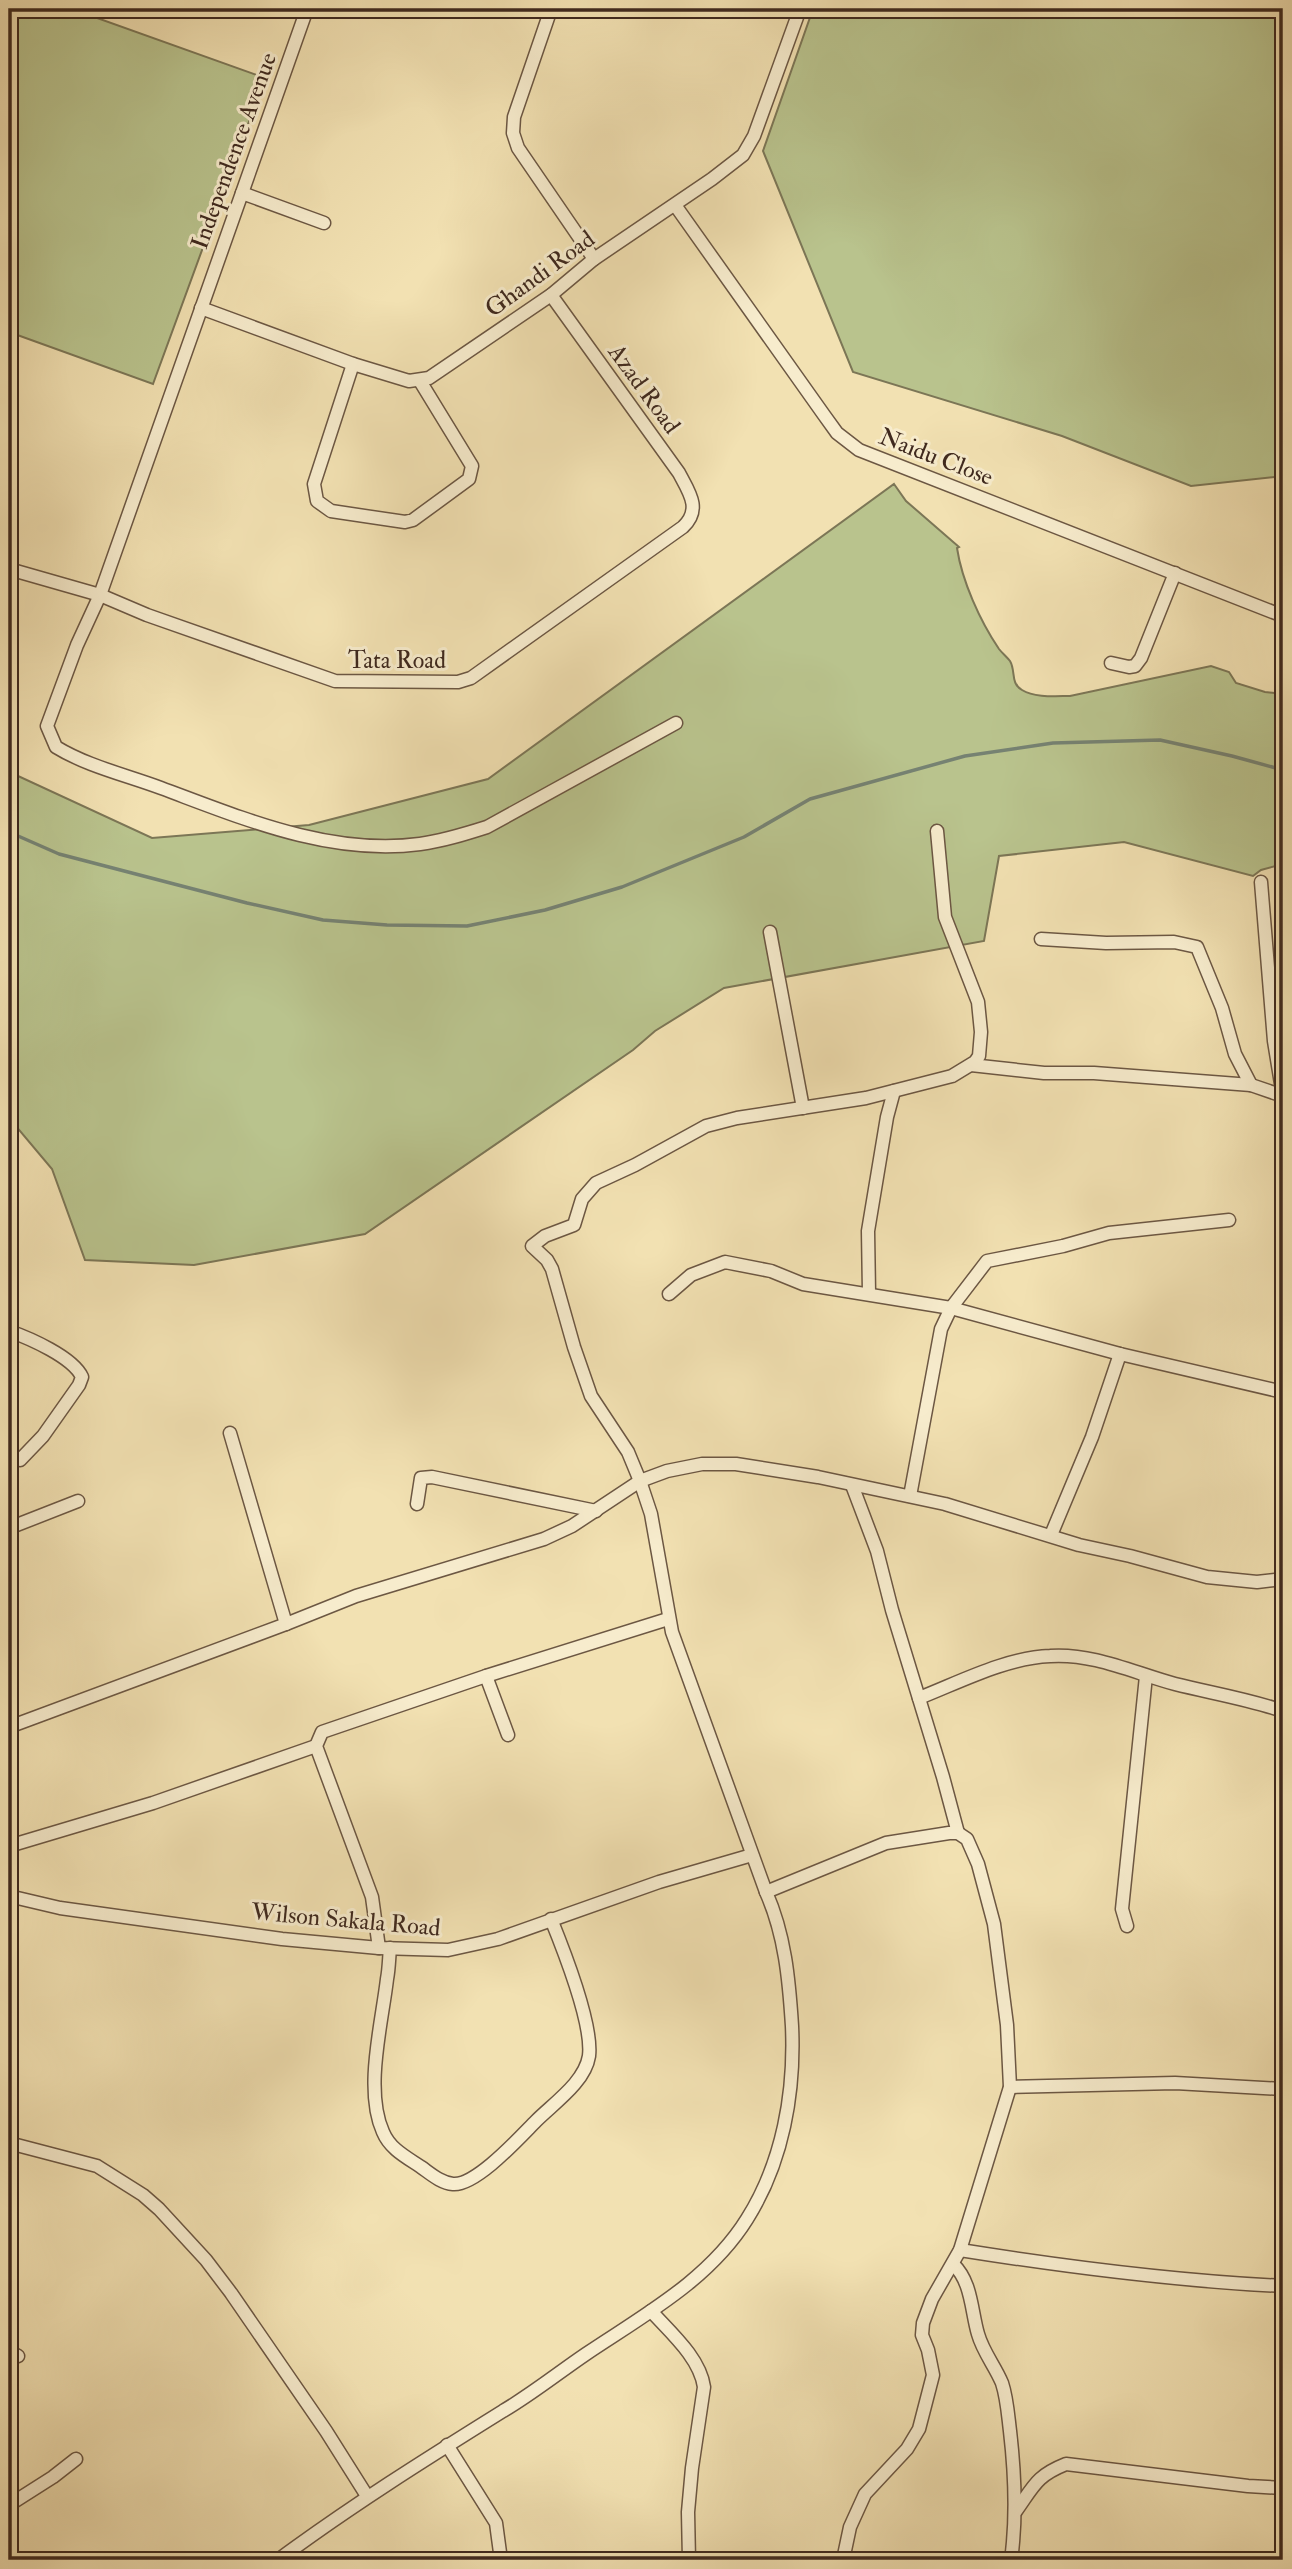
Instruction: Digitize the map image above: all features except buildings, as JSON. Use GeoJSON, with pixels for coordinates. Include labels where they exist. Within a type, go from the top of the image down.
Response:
{"type":"FeatureCollection","features":[{"type":"Feature","properties":{"kind":"street"},"geometry":{"type":"LineString","coordinates":[[551,9],[514,117],[513,134],[517,148],[594,259]]}},
{"type":"Feature","properties":{"kind":"street","name":"Ghandi Road"},"geometry":{"type":"LineString","coordinates":[[420,381],[429,378],[551,295],[594,259],[723,171],[749,148],[800,9]]}},
{"type":"Feature","properties":{"kind":"street","name":"Independence Avenue"},"geometry":{"type":"LineString","coordinates":[[304,10],[100,595],[77,645],[47,726],[56,747],[266,826],[324,841],[374,846],[418,845],[454,838],[487,827],[676,723]]}},
{"type":"Feature","properties":{"kind":"street"},"geometry":{"type":"LineString","coordinates":[[242,193],[324,223]]}},
{"type":"Feature","properties":{"kind":"street","name":"Naidu Close"},"geometry":{"type":"LineString","coordinates":[[675,205],[808,394],[848,444],[925,477],[1283,617]]}},
{"type":"Feature","properties":{"kind":"street","name":"Azad Road"},"geometry":{"type":"LineString","coordinates":[[551,295],[679,473],[694,503],[693,512]]}},
{"type":"Feature","properties":{"kind":"street"},"geometry":{"type":"LineString","coordinates":[[201,308],[353,364],[409,381],[420,381],[472,466],[469,479],[413,520],[396,522],[331,511],[317,501],[314,484],[353,364]]}},
{"type":"Feature","properties":{"kind":"street","name":"Tata Road"},"geometry":{"type":"LineString","coordinates":[[9,569],[100,595],[147,615],[335,681],[458,682],[471,678],[683,527],[693,512]]}},
{"type":"Feature","properties":{"kind":"street"},"geometry":{"type":"LineString","coordinates":[[1111,663],[1129,667],[1135,666],[1141,658],[1175,573]]}},
{"type":"Feature","properties":{"kind":"street"},"geometry":{"type":"LineString","coordinates":[[278,2560],[367,2496],[505,2410],[691,2282],[747,2219],[766,2180],[786,2124],[793,2080],[790,1992],[786,1956],[777,1916],[752,1855],[668,1619],[651,1514],[640,1481],[628,1452],[591,1396],[552,1269],[547,1260],[532,1246],[545,1236],[574,1225],[582,1199],[596,1183],[635,1166],[706,1126],[737,1118],[894,1091],[952,1076],[971,1065],[979,1056],[980,1049],[978,1002],[945,918],[937,831]]}},
{"type":"Feature","properties":{"kind":"street"},"geometry":{"type":"LineString","coordinates":[[971,1065],[1044,1073],[1094,1073],[1251,1085],[1283,1096],[1272,1028],[1261,882]]}},
{"type":"Feature","properties":{"kind":"street"},"geometry":{"type":"LineString","coordinates":[[770,932],[803,1108]]}},
{"type":"Feature","properties":{"kind":"street"},"geometry":{"type":"LineString","coordinates":[[1041,939],[1106,943],[1174,942],[1198,947],[1222,1008],[1236,1054],[1251,1085]]}},
{"type":"Feature","properties":{"kind":"street"},"geometry":{"type":"LineString","coordinates":[[869,1293],[868,1231],[887,1117],[894,1091]]}},
{"type":"Feature","properties":{"kind":"street"},"geometry":{"type":"LineString","coordinates":[[910,1496],[941,1329],[951,1308],[987,1261],[1063,1246],[1109,1233],[1229,1220]]}},
{"type":"Feature","properties":{"kind":"street"},"geometry":{"type":"LineString","coordinates":[[669,1294],[691,1275],[725,1262],[771,1271],[803,1284],[951,1308],[1120,1354],[1283,1392]]}},
{"type":"Feature","properties":{"kind":"street"},"geometry":{"type":"LineString","coordinates":[[9,1331],[43,1346],[77,1369],[82,1377],[43,1436],[20,1460]]}},
{"type":"Feature","properties":{"kind":"street"},"geometry":{"type":"LineString","coordinates":[[1051,1535],[1092,1437],[1120,1354]]}},
{"type":"Feature","properties":{"kind":"street"},"geometry":{"type":"LineString","coordinates":[[230,1433],[286,1624]]}},
{"type":"Feature","properties":{"kind":"street"},"geometry":{"type":"LineString","coordinates":[[9,1727],[356,1596],[544,1539],[572,1526],[640,1481],[678,1468],[712,1464],[736,1464],[910,1496],[1079,1545],[1207,1577],[1257,1582],[1283,1580]]}},
{"type":"Feature","properties":{"kind":"street"},"geometry":{"type":"LineString","coordinates":[[417,1504],[421,1478],[432,1477],[596,1511]]}},
{"type":"Feature","properties":{"kind":"street"},"geometry":{"type":"LineString","coordinates":[[843,2560],[850,2527],[865,2494],[908,2449],[919,2429],[933,2375],[922,2335],[923,2323],[932,2299],[960,2250],[1010,2087],[1007,2025],[994,1924],[978,1864],[967,1839],[958,1833],[877,1551],[852,1485]]}},
{"type":"Feature","properties":{"kind":"street"},"geometry":{"type":"LineString","coordinates":[[9,1528],[78,1501]]}},
{"type":"Feature","properties":{"kind":"street"},"geometry":{"type":"LineString","coordinates":[[551,1919],[569,1964],[590,2040],[589,2058],[584,2071],[572,2087],[476,2176],[463,2183],[443,2181],[395,2150],[379,2122],[375,2059],[385,1948],[372,1897],[316,1746],[322,1732],[486,1676],[668,1619]]}},
{"type":"Feature","properties":{"kind":"street"},"geometry":{"type":"LineString","coordinates":[[919,1698],[1011,1663],[1049,1656],[1088,1658],[1146,1676],[1283,1711]]}},
{"type":"Feature","properties":{"kind":"street"},"geometry":{"type":"LineString","coordinates":[[486,1676],[509,1735]]}},
{"type":"Feature","properties":{"kind":"street"},"geometry":{"type":"LineString","coordinates":[[1127,1926],[1122,1909],[1146,1676]]}},
{"type":"Feature","properties":{"kind":"street"},"geometry":{"type":"LineString","coordinates":[[9,1846],[153,1803],[316,1746]]}},
{"type":"Feature","properties":{"kind":"street"},"geometry":{"type":"LineString","coordinates":[[766,1892],[886,1843],[958,1833]]}},
{"type":"Feature","properties":{"kind":"street","name":"Wilson Sakala Road"},"geometry":{"type":"LineString","coordinates":[[9,1895],[60,1908],[282,1938],[385,1948],[448,1950],[498,1939],[659,1882],[752,1855]]}},
{"type":"Feature","properties":{"kind":"street"},"geometry":{"type":"LineString","coordinates":[[1010,2087],[1175,2083],[1283,2089]]}},
{"type":"Feature","properties":{"kind":"street"},"geometry":{"type":"LineString","coordinates":[[9,2143],[97,2166],[143,2195],[159,2209],[206,2260],[231,2293],[326,2431],[367,2496]]}},
{"type":"Feature","properties":{"kind":"street"},"geometry":{"type":"LineString","coordinates":[[960,2250],[1028,2261],[1221,2283],[1283,2286]]}},
{"type":"Feature","properties":{"kind":"street"},"geometry":{"type":"LineString","coordinates":[[953,2264],[962,2273],[980,2342],[1003,2385],[1013,2460],[1016,2511],[1011,2560]]}},
{"type":"Feature","properties":{"kind":"street"},"geometry":{"type":"LineString","coordinates":[[652,2311],[695,2363],[702,2375],[704,2387],[691,2479],[689,2560]]}},
{"type":"Feature","properties":{"kind":"street"},"geometry":{"type":"LineString","coordinates":[[447,2445],[496,2523],[501,2560]]}},
{"type":"Feature","properties":{"kind":"street"},"geometry":{"type":"LineString","coordinates":[[9,2505],[76,2459]]}},
{"type":"Feature","properties":{"kind":"street"},"geometry":{"type":"LineString","coordinates":[[1016,2511],[1036,2480],[1050,2470],[1066,2464],[1283,2488]]}},
{"type":"Feature","properties":{"kind":"green space"},"geometry":{"type":"Polygon","coordinates":[[[9,9],[72,9],[265,78],[153,384],[9,332],[9,9]]]}},
{"type":"Feature","properties":{"kind":"green space"},"geometry":{"type":"Polygon","coordinates":[[[813,9],[1283,9],[1283,476],[1191,486],[1062,436],[853,372],[763,151],[813,9]]]}},
{"type":"Feature","properties":{"kind":"green space"},"geometry":{"type":"Polygon","coordinates":[[[894,484],[906,501],[959,547],[959,561],[979,613],[999,649],[1010,661],[1016,684],[1027,693],[1070,696],[1211,666],[1229,672],[1236,683],[1265,692],[1283,694],[1283,864],[1261,870],[1253,876],[1124,842],[999,856],[984,941],[724,988],[655,1031],[633,1050],[365,1234],[194,1265],[85,1260],[52,1169],[9,1118],[9,749],[18,776],[152,838],[309,825],[488,779],[894,484]]]}},
{"type":"Feature","properties":{"kind":"waterway"},"geometry":{"type":"LineString","coordinates":[[9,832],[59,854],[323,920],[387,925],[467,926],[545,910],[622,887],[744,837],[810,799],[965,756],[1053,743],[1160,740],[1283,770]]}}]}
